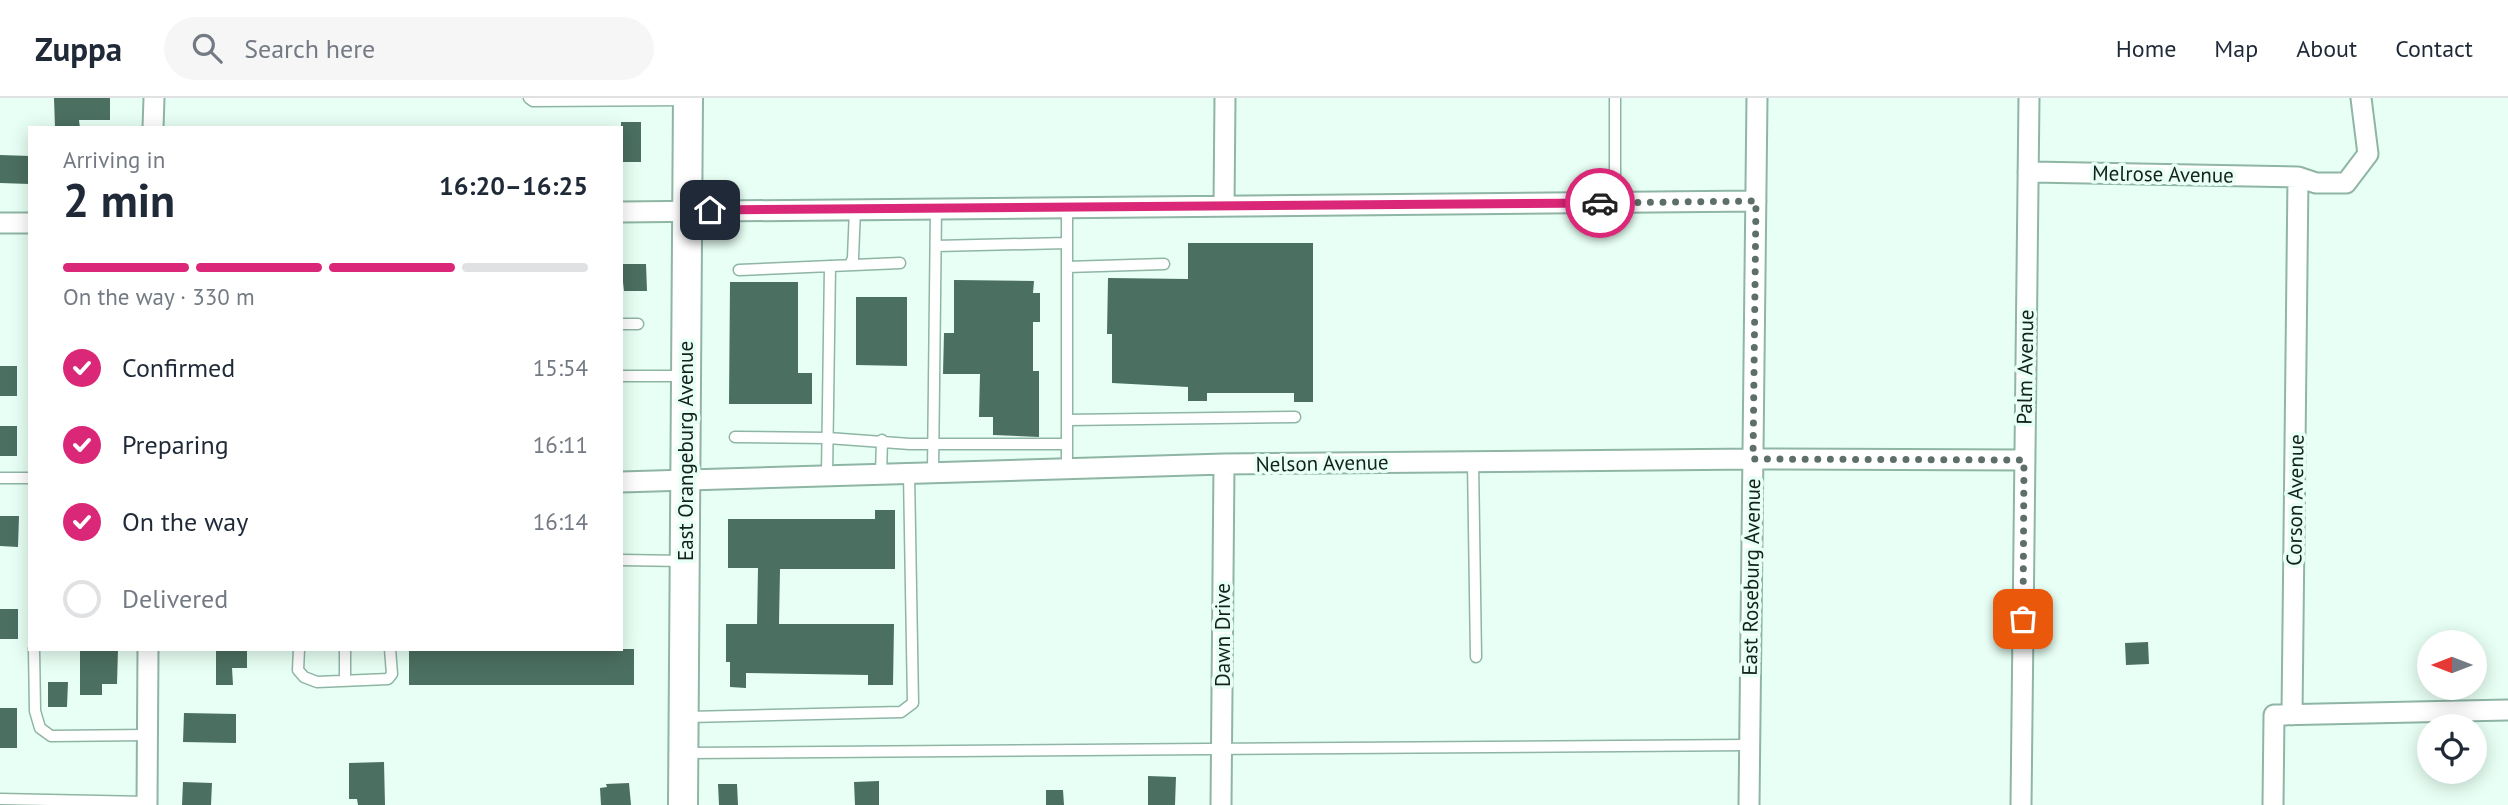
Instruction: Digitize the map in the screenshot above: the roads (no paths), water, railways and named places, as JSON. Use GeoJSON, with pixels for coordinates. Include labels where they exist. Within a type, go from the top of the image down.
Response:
{"type":"FeatureCollection","features":[{"type":"Feature","properties":{"kind":"street"},"geometry":{"type":"LineString","coordinates":[[153,98],[153,126]]}},
{"type":"Feature","properties":{"kind":"street"},"geometry":{"type":"LineString","coordinates":[[1224,206],[1225,98]]}},
{"type":"Feature","properties":{"kind":"street","name":"East Roseburg Avenue"},"geometry":{"type":"LineString","coordinates":[[1749,805],[1757,98]]}},
{"type":"Feature","properties":{"kind":"street","name":"Palm Avenue"},"geometry":{"type":"LineString","coordinates":[[2021,805],[2029,98]]}},
{"type":"Feature","properties":{"kind":"street","name":"Melrose Avenue"},"geometry":{"type":"LineString","coordinates":[[2028,172],[2298,177],[2316,183],[2346,183],[2368,154],[2361,98]]}},
{"type":"Feature","properties":{"kind":"street","name":"East Orangeburg Avenue"},"geometry":{"type":"LineString","coordinates":[[683,805],[688,99]]}},
{"type":"Feature","properties":{"kind":"street","name":"Corson Avenue"},"geometry":{"type":"LineString","coordinates":[[2292,715],[2298,177]]}},
{"type":"Feature","properties":{"kind":"street"},"geometry":{"type":"LineString","coordinates":[[623,212],[1756,201]]}},
{"type":"Feature","properties":{"kind":"street"},"geometry":{"type":"LineString","coordinates":[[0,223],[28,223]]}},
{"type":"Feature","properties":{"kind":"street","name":"Nelson Avenue"},"geometry":{"type":"LineString","coordinates":[[623,482],[1224,464],[1753,459],[2024,460]]}},
{"type":"Feature","properties":{"kind":"street","name":"Dawn Drive"},"geometry":{"type":"LineString","coordinates":[[1221,805],[1224,464]]}},
{"type":"Feature","properties":{"kind":"street"},"geometry":{"type":"LineString","coordinates":[[147,803],[148,651]]}},
{"type":"Feature","properties":{"kind":"street"},"geometry":{"type":"LineString","coordinates":[[2273,805],[2274,715],[2508,710]]}},
{"type":"Feature","properties":{"kind":"lane"},"geometry":{"type":"LineString","coordinates":[[528,98],[533,102],[688,99]]}},
{"type":"Feature","properties":{"kind":"lane"},"geometry":{"type":"LineString","coordinates":[[1615,98],[1615,203]]}},
{"type":"Feature","properties":{"kind":"lane"},"geometry":{"type":"LineString","coordinates":[[1067,468],[1068,207]]}},
{"type":"Feature","properties":{"kind":"lane"},"geometry":{"type":"LineString","coordinates":[[933,472],[936,208]]}},
{"type":"Feature","properties":{"kind":"lane"},"geometry":{"type":"LineString","coordinates":[[850,265],[853,258],[855,209]]}},
{"type":"Feature","properties":{"kind":"lane"},"geometry":{"type":"LineString","coordinates":[[936,246],[1067,243]]}},
{"type":"Feature","properties":{"kind":"lane"},"geometry":{"type":"LineString","coordinates":[[739,270],[900,263]]}},
{"type":"Feature","properties":{"kind":"lane"},"geometry":{"type":"LineString","coordinates":[[1067,267],[1164,264]]}},
{"type":"Feature","properties":{"kind":"lane"},"geometry":{"type":"LineString","coordinates":[[827,475],[830,266]]}},
{"type":"Feature","properties":{"kind":"lane"},"geometry":{"type":"LineString","coordinates":[[623,324],[638,324]]}},
{"type":"Feature","properties":{"kind":"lane"},"geometry":{"type":"LineString","coordinates":[[623,376],[686,376]]}},
{"type":"Feature","properties":{"kind":"lane"},"geometry":{"type":"LineString","coordinates":[[1067,420],[1295,418]]}},
{"type":"Feature","properties":{"kind":"lane"},"geometry":{"type":"LineString","coordinates":[[735,437],[1066,444]]}},
{"type":"Feature","properties":{"kind":"lane"},"geometry":{"type":"LineString","coordinates":[[881,474],[882,440]]}},
{"type":"Feature","properties":{"kind":"lane"},"geometry":{"type":"LineString","coordinates":[[1473,462],[1476,657]]}},
{"type":"Feature","properties":{"kind":"lane"},"geometry":{"type":"LineString","coordinates":[[684,717],[901,712],[913,703],[909,473]]}},
{"type":"Feature","properties":{"kind":"lane"},"geometry":{"type":"LineString","coordinates":[[0,478],[28,478]]}},
{"type":"Feature","properties":{"kind":"lane"},"geometry":{"type":"LineString","coordinates":[[623,559],[684,561]]}},
{"type":"Feature","properties":{"kind":"lane"},"geometry":{"type":"LineString","coordinates":[[34,651],[35,711],[40,728],[51,736],[148,735]]}},
{"type":"Feature","properties":{"kind":"lane"},"geometry":{"type":"LineString","coordinates":[[299,651],[298,670],[304,677],[317,682],[388,679],[392,674],[390,651]]}},
{"type":"Feature","properties":{"kind":"lane"},"geometry":{"type":"LineString","coordinates":[[345,651],[345,681]]}},
{"type":"Feature","properties":{"kind":"lane"},"geometry":{"type":"LineString","coordinates":[[683,753],[1749,746]]}},
{"type":"Feature","properties":{"kind":"lane"},"geometry":{"type":"LineString","coordinates":[[0,799],[147,803]]}}]}
